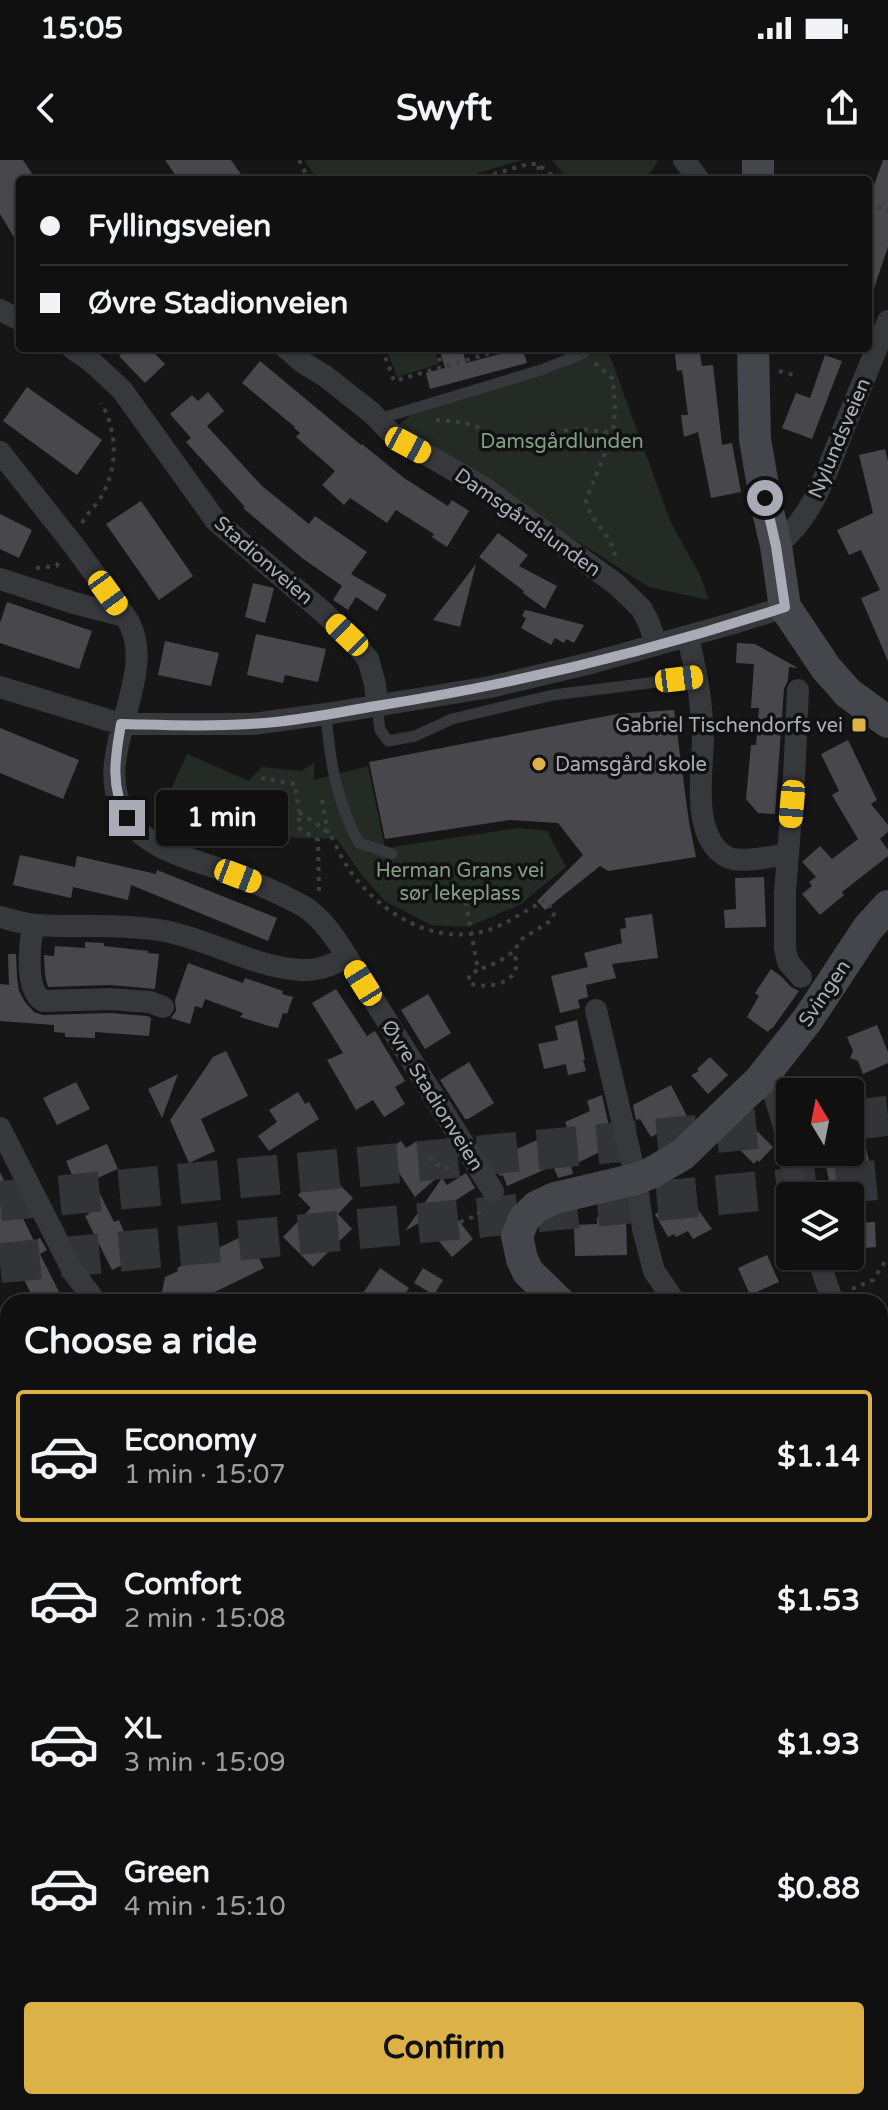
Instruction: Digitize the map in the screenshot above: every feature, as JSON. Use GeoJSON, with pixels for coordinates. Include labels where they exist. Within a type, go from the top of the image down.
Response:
{"type":"FeatureCollection","features":[{"type":"Feature","properties":{"kind":"main road"},"geometry":{"type":"LineString","coordinates":[[753,352],[755,439],[785,607],[826,668],[868,709],[888,722]]}},
{"type":"Feature","properties":{"kind":"main road","name":"Svingen"},"geometry":{"type":"LineString","coordinates":[[551,1294],[528,1272],[522,1259],[517,1236],[524,1219],[536,1207],[555,1198],[636,1179],[682,1155],[760,1080],[808,1019],[868,928],[888,906]]}},
{"type":"Feature","properties":{"kind":"street","name":"Nylundsveien"},"geometry":{"type":"LineString","coordinates":[[776,546],[792,533],[809,510],[888,321]]}},
{"type":"Feature","properties":{"kind":"street","name":"Stadionveien"},"geometry":{"type":"LineString","coordinates":[[78,352],[122,390],[216,521],[322,611],[368,659],[377,706]]}},
{"type":"Feature","properties":{"kind":"street","name":"Damsgårdslunden"},"geometry":{"type":"LineString","coordinates":[[291,352],[345,392],[394,436],[483,487],[607,577],[641,608],[656,645]]}},
{"type":"Feature","properties":{"kind":"street"},"geometry":{"type":"LineString","coordinates":[[0,452],[125,616]]}},
{"type":"Feature","properties":{"kind":"street"},"geometry":{"type":"LineString","coordinates":[[6,580],[125,616]]}},
{"type":"Feature","properties":{"kind":"street"},"geometry":{"type":"LineString","coordinates":[[0,687],[121,724],[253,724],[490,687],[591,663],[785,607]]}},
{"type":"Feature","properties":{"kind":"street","name":"Øvre Stadionveien"},"geometry":{"type":"LineString","coordinates":[[125,616],[136,640],[136,658],[115,766],[116,789],[127,818],[151,842],[254,883],[307,908],[321,920],[493,1191]]}},
{"type":"Feature","properties":{"kind":"street"},"geometry":{"type":"LineString","coordinates":[[688,636],[697,677],[703,738],[700,801],[708,837],[729,858],[788,854]]}},
{"type":"Feature","properties":{"kind":"street"},"geometry":{"type":"LineString","coordinates":[[798,690],[785,892],[785,949],[788,962],[801,977]]}},
{"type":"Feature","properties":{"kind":"street"},"geometry":{"type":"LineString","coordinates":[[0,917],[33,925],[129,926],[164,931],[260,962],[300,970],[324,968],[347,957]]}},
{"type":"Feature","properties":{"kind":"street"},"geometry":{"type":"LineString","coordinates":[[33,925],[30,981],[38,998],[43,1001],[110,999],[150,1002],[163,1007]]}},
{"type":"Feature","properties":{"kind":"street"},"geometry":{"type":"LineString","coordinates":[[596,1010],[636,1179],[643,1229],[654,1271],[670,1294]]}},
{"type":"Feature","properties":{"kind":"street"},"geometry":{"type":"LineString","coordinates":[[760,1080],[774,1094],[794,1182]]}},
{"type":"Feature","properties":{"kind":"street"},"geometry":{"type":"LineString","coordinates":[[0,1128],[74,1273],[90,1294]]}},
{"type":"Feature","properties":{"kind":"street"},"geometry":{"type":"LineString","coordinates":[[822,1270],[830,1294]]}},
{"type":"Feature","properties":{"kind":"lane"},"geometry":{"type":"LineString","coordinates":[[378,419],[541,370],[584,353]]}},
{"type":"Feature","properties":{"kind":"lane"},"geometry":{"type":"LineString","coordinates":[[377,706],[380,730],[388,741],[415,736],[452,719],[553,695],[697,677]]}},
{"type":"Feature","properties":{"kind":"lane"},"geometry":{"type":"LineString","coordinates":[[326,714],[332,774],[345,817],[359,843],[392,854]]}},
{"type":"Feature","properties":{"kind":"path"},"geometry":{"type":"LineString","coordinates":[[488,176],[538,162],[554,176]]}},
{"type":"Feature","properties":{"kind":"path"},"geometry":{"type":"LineString","coordinates":[[383,352],[394,381],[496,352]]}},
{"type":"Feature","properties":{"kind":"path"},"geometry":{"type":"LineString","coordinates":[[437,352],[442,367]]}},
{"type":"Feature","properties":{"kind":"path"},"geometry":{"type":"LineString","coordinates":[[482,352],[483,356]]}},
{"type":"Feature","properties":{"kind":"path"},"geometry":{"type":"LineString","coordinates":[[584,353],[613,379],[613,433],[586,500],[587,509],[614,549],[616,561],[607,577]]}},
{"type":"Feature","properties":{"kind":"path"},"geometry":{"type":"LineString","coordinates":[[6,580],[30,573],[38,567],[56,566],[75,547],[82,523],[107,485],[115,456],[114,443],[104,408],[86,378],[92,362]]}},
{"type":"Feature","properties":{"kind":"path"},"geometry":{"type":"LineString","coordinates":[[401,413],[404,419],[474,425],[510,450],[566,430],[613,433]]}},
{"type":"Feature","properties":{"kind":"path"},"geometry":{"type":"LineString","coordinates":[[261,778],[295,784],[299,828],[318,840],[319,885]]}},
{"type":"Feature","properties":{"kind":"path"},"geometry":{"type":"LineString","coordinates":[[299,812],[328,833],[344,863],[359,882],[403,921],[450,934],[471,933],[498,926],[546,900],[554,913],[552,920],[522,939],[513,952],[498,962],[471,973],[469,983],[488,987],[508,979],[517,967],[513,952]]}},
{"type":"Feature","properties":{"kind":"path"},"geometry":{"type":"LineString","coordinates":[[464,892],[478,970]]}},
{"type":"Feature","properties":{"kind":"path"},"geometry":{"type":"LineString","coordinates":[[429,1157],[437,1165],[458,1171]]}},
{"type":"Feature","properties":{"kind":"path"},"geometry":{"type":"LineString","coordinates":[[844,1294],[869,1283],[888,1257]]}},
{"type":"Feature","properties":{"kind":"green space"},"geometry":{"type":"Polygon","coordinates":[[[305,160],[522,160],[468,176],[315,176],[305,160]]]}},
{"type":"Feature","properties":{"kind":"green space"},"geometry":{"type":"Polygon","coordinates":[[[552,160],[658,160],[651,172],[644,176],[566,176],[552,160]]]}},
{"type":"Feature","properties":{"kind":"green space"},"geometry":{"type":"Polygon","coordinates":[[[388,352],[435,352],[439,364],[397,377],[388,352]]]}},
{"type":"Feature","properties":{"kind":"green space","name":"Damsgårdlunden"},"geometry":{"type":"Polygon","coordinates":[[[590,352],[608,352],[671,523],[700,575],[709,600],[649,587],[397,426],[411,415],[590,352]]]}},
{"type":"Feature","properties":{"kind":"green space","name":"Herman Grans vei sør lekeplass"},"geometry":{"type":"Polygon","coordinates":[[[187,754],[249,781],[262,767],[301,771],[314,763],[314,780],[368,766],[385,848],[518,828],[547,831],[566,867],[521,904],[468,927],[431,925],[385,901],[361,874],[337,839],[276,837],[250,831],[168,796],[187,754]]]}},
{"type":"Feature","properties":{"kind":"building"},"geometry":{"type":"Polygon","coordinates":[[[0,160],[23,160],[33,176],[16,176],[16,240],[0,214],[0,160]]]}},
{"type":"Feature","properties":{"kind":"building"},"geometry":{"type":"Polygon","coordinates":[[[165,160],[231,160],[242,176],[176,176],[165,160]]]}},
{"type":"Feature","properties":{"kind":"building"},"geometry":{"type":"Polygon","coordinates":[[[883,160],[888,160],[888,247],[872,294],[872,191],[883,160]]]}},
{"type":"Feature","properties":{"kind":"building"},"geometry":{"type":"Polygon","coordinates":[[[124,352],[153,352],[165,364],[145,383],[119,356],[124,352]]]}},
{"type":"Feature","properties":{"kind":"building"},"geometry":{"type":"Polygon","coordinates":[[[440,352],[463,352],[466,363],[507,352],[523,352],[527,363],[430,389],[426,373],[445,368],[440,352]]]}},
{"type":"Feature","properties":{"kind":"building"},"geometry":{"type":"Polygon","coordinates":[[[675,352],[700,352],[702,366],[713,365],[722,445],[732,443],[741,492],[711,498],[698,432],[684,437],[681,415],[688,415],[682,370],[677,371],[675,352]]]}},
{"type":"Feature","properties":{"kind":"building"},"geometry":{"type":"Polygon","coordinates":[[[825,355],[842,361],[812,439],[782,428],[796,393],[810,398],[825,355]]]}},
{"type":"Feature","properties":{"kind":"building"},"geometry":{"type":"Polygon","coordinates":[[[260,361],[404,478],[448,506],[452,500],[469,511],[447,547],[432,537],[434,534],[396,510],[387,523],[350,498],[344,505],[322,485],[335,471],[296,437],[300,433],[295,427],[242,383],[260,361]]]}},
{"type":"Feature","properties":{"kind":"building"},"geometry":{"type":"Polygon","coordinates":[[[27,387],[102,440],[77,475],[3,421],[27,387]]]}},
{"type":"Feature","properties":{"kind":"building"},"geometry":{"type":"Polygon","coordinates":[[[208,392],[224,411],[207,426],[262,486],[309,524],[315,516],[367,552],[351,574],[387,595],[377,611],[356,597],[348,610],[333,600],[342,586],[302,558],[243,508],[186,442],[191,438],[170,414],[192,395],[198,401],[208,392]]]}},
{"type":"Feature","properties":{"kind":"building"},"geometry":{"type":"Polygon","coordinates":[[[885,449],[888,461],[888,661],[861,598],[880,590],[861,550],[849,555],[837,530],[873,513],[859,455],[885,449]]]}},
{"type":"Feature","properties":{"kind":"building"},"geometry":{"type":"Polygon","coordinates":[[[141,501],[193,576],[159,600],[106,524],[141,501]]]}},
{"type":"Feature","properties":{"kind":"building"},"geometry":{"type":"Polygon","coordinates":[[[0,514],[32,530],[19,558],[0,549],[0,514]]]}},
{"type":"Feature","properties":{"kind":"building"},"geometry":{"type":"Polygon","coordinates":[[[498,533],[528,555],[519,566],[557,586],[545,609],[479,557],[498,533]]]}},
{"type":"Feature","properties":{"kind":"building"},"geometry":{"type":"Polygon","coordinates":[[[476,564],[460,627],[433,620],[476,564]]]}},
{"type":"Feature","properties":{"kind":"building"},"geometry":{"type":"Polygon","coordinates":[[[253,583],[274,588],[265,623],[245,617],[253,583]]]}},
{"type":"Feature","properties":{"kind":"building"},"geometry":{"type":"Polygon","coordinates":[[[7,602],[92,631],[79,669],[0,643],[0,623],[7,602]]]}},
{"type":"Feature","properties":{"kind":"building"},"geometry":{"type":"Polygon","coordinates":[[[525,610],[584,625],[574,643],[566,639],[564,643],[555,638],[551,645],[521,628],[526,618],[522,616],[525,610]]]}},
{"type":"Feature","properties":{"kind":"building"},"geometry":{"type":"Polygon","coordinates":[[[256,634],[326,649],[318,682],[285,675],[283,683],[247,675],[256,634]]]}},
{"type":"Feature","properties":{"kind":"building"},"geometry":{"type":"Polygon","coordinates":[[[165,641],[219,653],[211,686],[158,675],[165,641]]]}},
{"type":"Feature","properties":{"kind":"building"},"geometry":{"type":"Polygon","coordinates":[[[737,643],[755,644],[798,668],[789,667],[784,689],[775,814],[758,813],[746,799],[751,745],[756,745],[759,708],[751,708],[754,664],[736,663],[737,643]]]}},
{"type":"Feature","properties":{"kind":"building"},"geometry":{"type":"Polygon","coordinates":[[[674,710],[696,857],[608,871],[600,866],[545,910],[537,901],[583,855],[558,823],[510,820],[385,839],[369,762],[617,714],[674,710]]]}},
{"type":"Feature","properties":{"kind":"building"},"geometry":{"type":"Polygon","coordinates":[[[0,728],[79,760],[63,799],[0,773],[0,728]]]}},
{"type":"Feature","properties":{"kind":"building"},"geometry":{"type":"Polygon","coordinates":[[[848,740],[877,800],[871,804],[888,825],[888,832],[880,839],[888,850],[888,856],[842,892],[844,895],[820,915],[802,894],[812,886],[809,882],[816,877],[802,862],[820,846],[832,859],[858,839],[832,795],[839,791],[821,754],[848,740]]]}},
{"type":"Feature","properties":{"kind":"building"},"geometry":{"type":"Polygon","coordinates":[[[20,855],[75,867],[77,856],[156,874],[157,870],[277,918],[268,941],[131,885],[128,900],[73,887],[71,898],[13,885],[20,855]]]}},
{"type":"Feature","properties":{"kind":"building"},"geometry":{"type":"Polygon","coordinates":[[[764,877],[766,927],[725,928],[724,910],[736,909],[735,878],[764,877]]]}},
{"type":"Feature","properties":{"kind":"building"},"geometry":{"type":"Polygon","coordinates":[[[652,914],[658,958],[612,964],[616,978],[586,985],[588,997],[578,1000],[580,1008],[560,1013],[551,976],[588,967],[584,953],[622,943],[620,929],[626,928],[625,918],[652,914]]]}},
{"type":"Feature","properties":{"kind":"building"},"geometry":{"type":"Polygon","coordinates":[[[85,942],[159,954],[155,989],[110,985],[48,987],[44,955],[54,956],[55,946],[85,948],[85,942]]]}},
{"type":"Feature","properties":{"kind":"building"},"geometry":{"type":"Polygon","coordinates":[[[8,954],[16,954],[19,991],[34,1012],[43,1015],[110,1013],[147,1016],[151,1018],[149,1036],[95,1032],[95,1038],[65,1037],[65,1033],[54,1032],[54,1025],[0,1021],[0,984],[9,985],[8,954]]]}},
{"type":"Feature","properties":{"kind":"building"},"geometry":{"type":"Polygon","coordinates":[[[188,963],[243,983],[245,978],[283,991],[282,994],[293,997],[287,1014],[283,1013],[278,1028],[240,1017],[243,1013],[205,999],[202,1008],[195,1006],[190,1024],[171,1018],[176,1011],[175,1000],[188,963]]]}},
{"type":"Feature","properties":{"kind":"building"},"geometry":{"type":"Polygon","coordinates":[[[771,969],[799,991],[768,1032],[747,1017],[759,996],[755,993],[771,969]]]}},
{"type":"Feature","properties":{"kind":"building"},"geometry":{"type":"Polygon","coordinates":[[[336,989],[367,1036],[375,1031],[405,1081],[395,1087],[405,1104],[384,1117],[373,1100],[356,1110],[327,1060],[343,1053],[312,1003],[336,989]]]}},
{"type":"Feature","properties":{"kind":"building"},"geometry":{"type":"Polygon","coordinates":[[[428,994],[451,1033],[425,1049],[401,1010],[428,994]]]}},
{"type":"Feature","properties":{"kind":"building"},"geometry":{"type":"Polygon","coordinates":[[[577,1020],[586,1071],[568,1075],[566,1064],[544,1069],[538,1044],[558,1040],[555,1026],[577,1020]]]}},
{"type":"Feature","properties":{"kind":"building"},"geometry":{"type":"Polygon","coordinates":[[[877,1025],[888,1052],[888,1063],[863,1074],[858,1061],[850,1058],[853,1051],[847,1037],[877,1025]]]}},
{"type":"Feature","properties":{"kind":"building"},"geometry":{"type":"Polygon","coordinates":[[[226,1051],[248,1096],[201,1119],[215,1151],[189,1163],[170,1120],[213,1057],[226,1051]]]}},
{"type":"Feature","properties":{"kind":"building"},"geometry":{"type":"Polygon","coordinates":[[[710,1057],[728,1075],[708,1094],[691,1075],[699,1071],[697,1069],[710,1057]]]}},
{"type":"Feature","properties":{"kind":"building"},"geometry":{"type":"Polygon","coordinates":[[[469,1062],[494,1103],[465,1119],[440,1080],[469,1062]]]}},
{"type":"Feature","properties":{"kind":"building"},"geometry":{"type":"Polygon","coordinates":[[[178,1074],[162,1118],[148,1089],[178,1074]]]}},
{"type":"Feature","properties":{"kind":"building"},"geometry":{"type":"Polygon","coordinates":[[[76,1082],[90,1109],[57,1125],[43,1098],[76,1082]]]}},
{"type":"Feature","properties":{"kind":"building"},"geometry":{"type":"Polygon","coordinates":[[[671,1085],[688,1118],[651,1137],[640,1119],[636,1120],[633,1105],[671,1085]]]}},
{"type":"Feature","properties":{"kind":"building"},"geometry":{"type":"Polygon","coordinates":[[[298,1092],[305,1104],[309,1102],[319,1119],[269,1151],[258,1136],[277,1122],[269,1110],[298,1092]]]}},
{"type":"Feature","properties":{"kind":"building"},"geometry":{"type":"Polygon","coordinates":[[[602,1095],[609,1126],[597,1129],[606,1149],[571,1166],[573,1174],[558,1178],[553,1166],[507,1186],[503,1175],[500,1176],[489,1159],[567,1127],[565,1122],[590,1111],[587,1101],[602,1095]]]}},
{"type":"Feature","properties":{"kind":"building"},"geometry":{"type":"Polygon","coordinates":[[[750,1124],[773,1147],[754,1164],[732,1142],[750,1124]]]}},
{"type":"Feature","properties":{"kind":"building"},"geometry":{"type":"Polygon","coordinates":[[[401,1141],[406,1148],[417,1141],[440,1175],[415,1197],[385,1152],[401,1141]]]}},
{"type":"Feature","properties":{"kind":"building"},"geometry":{"type":"Polygon","coordinates":[[[107,1144],[118,1169],[93,1180],[114,1222],[119,1220],[135,1259],[112,1270],[85,1216],[89,1214],[66,1161],[107,1144]]]}},
{"type":"Feature","properties":{"kind":"building"},"geometry":{"type":"Polygon","coordinates":[[[864,1148],[872,1174],[829,1182],[826,1166],[864,1166],[864,1148]]]}},
{"type":"Feature","properties":{"kind":"building"},"geometry":{"type":"Polygon","coordinates":[[[324,1169],[353,1198],[338,1214],[352,1229],[313,1267],[283,1237],[311,1208],[298,1195],[324,1169]]]}},
{"type":"Feature","properties":{"kind":"building"},"geometry":{"type":"Polygon","coordinates":[[[0,1172],[6,1184],[12,1182],[23,1204],[17,1206],[34,1241],[40,1238],[47,1250],[40,1254],[60,1294],[31,1294],[13,1257],[11,1259],[7,1251],[0,1254],[0,1172]]]}},
{"type":"Feature","properties":{"kind":"building"},"geometry":{"type":"Polygon","coordinates":[[[466,1173],[475,1188],[447,1206],[473,1239],[452,1257],[422,1221],[405,1231],[442,1178],[447,1185],[466,1173]]]}},
{"type":"Feature","properties":{"kind":"building"},"geometry":{"type":"Polygon","coordinates":[[[688,1196],[712,1229],[693,1239],[688,1231],[668,1237],[655,1214],[688,1196]]]}},
{"type":"Feature","properties":{"kind":"building"},"geometry":{"type":"Polygon","coordinates":[[[626,1216],[627,1255],[575,1256],[574,1225],[597,1224],[597,1217],[626,1216]]]}},
{"type":"Feature","properties":{"kind":"building"},"geometry":{"type":"Polygon","coordinates":[[[864,1222],[875,1222],[876,1247],[864,1248],[864,1222]]]}},
{"type":"Feature","properties":{"kind":"building"},"geometry":{"type":"Polygon","coordinates":[[[247,1234],[264,1268],[210,1294],[162,1294],[165,1277],[178,1271],[177,1268],[247,1234]]]}},
{"type":"Feature","properties":{"kind":"building"},"geometry":{"type":"Polygon","coordinates":[[[767,1255],[779,1282],[750,1294],[738,1268],[767,1255]]]}},
{"type":"Feature","properties":{"kind":"building"},"geometry":{"type":"Polygon","coordinates":[[[380,1268],[409,1288],[405,1294],[362,1294],[380,1268]]]}},
{"type":"Feature","properties":{"kind":"building"},"geometry":{"type":"Polygon","coordinates":[[[423,1268],[443,1280],[435,1294],[414,1283],[423,1268]]]}},
{"type":"Feature","properties":{"kind":"tunnel"},"geometry":{"type":"LineString","coordinates":[[864,1119],[888,1116]]}},
{"type":"Feature","properties":{"kind":"tunnel"},"geometry":{"type":"LineString","coordinates":[[0,1201],[776,1127]]}},
{"type":"Feature","properties":{"kind":"tunnel"},"geometry":{"type":"LineString","coordinates":[[0,1263],[888,1179]]}},
{"type":"Feature","properties":{"kind":"place","name":"Gabriel Tischendorfs vei"},"geometry":{"type":"Point","coordinates":[859,725]}},
{"type":"Feature","properties":{"kind":"place","name":"Damsgård skole"},"geometry":{"type":"Point","coordinates":[539,764]}},
{"type":"Feature","properties":{"kind":"route"},"geometry":{"type":"LineString","coordinates":[[127,818],[116,789],[115,766],[121,724],[253,724],[490,687],[591,663],[785,607],[765,498]]}}]}
